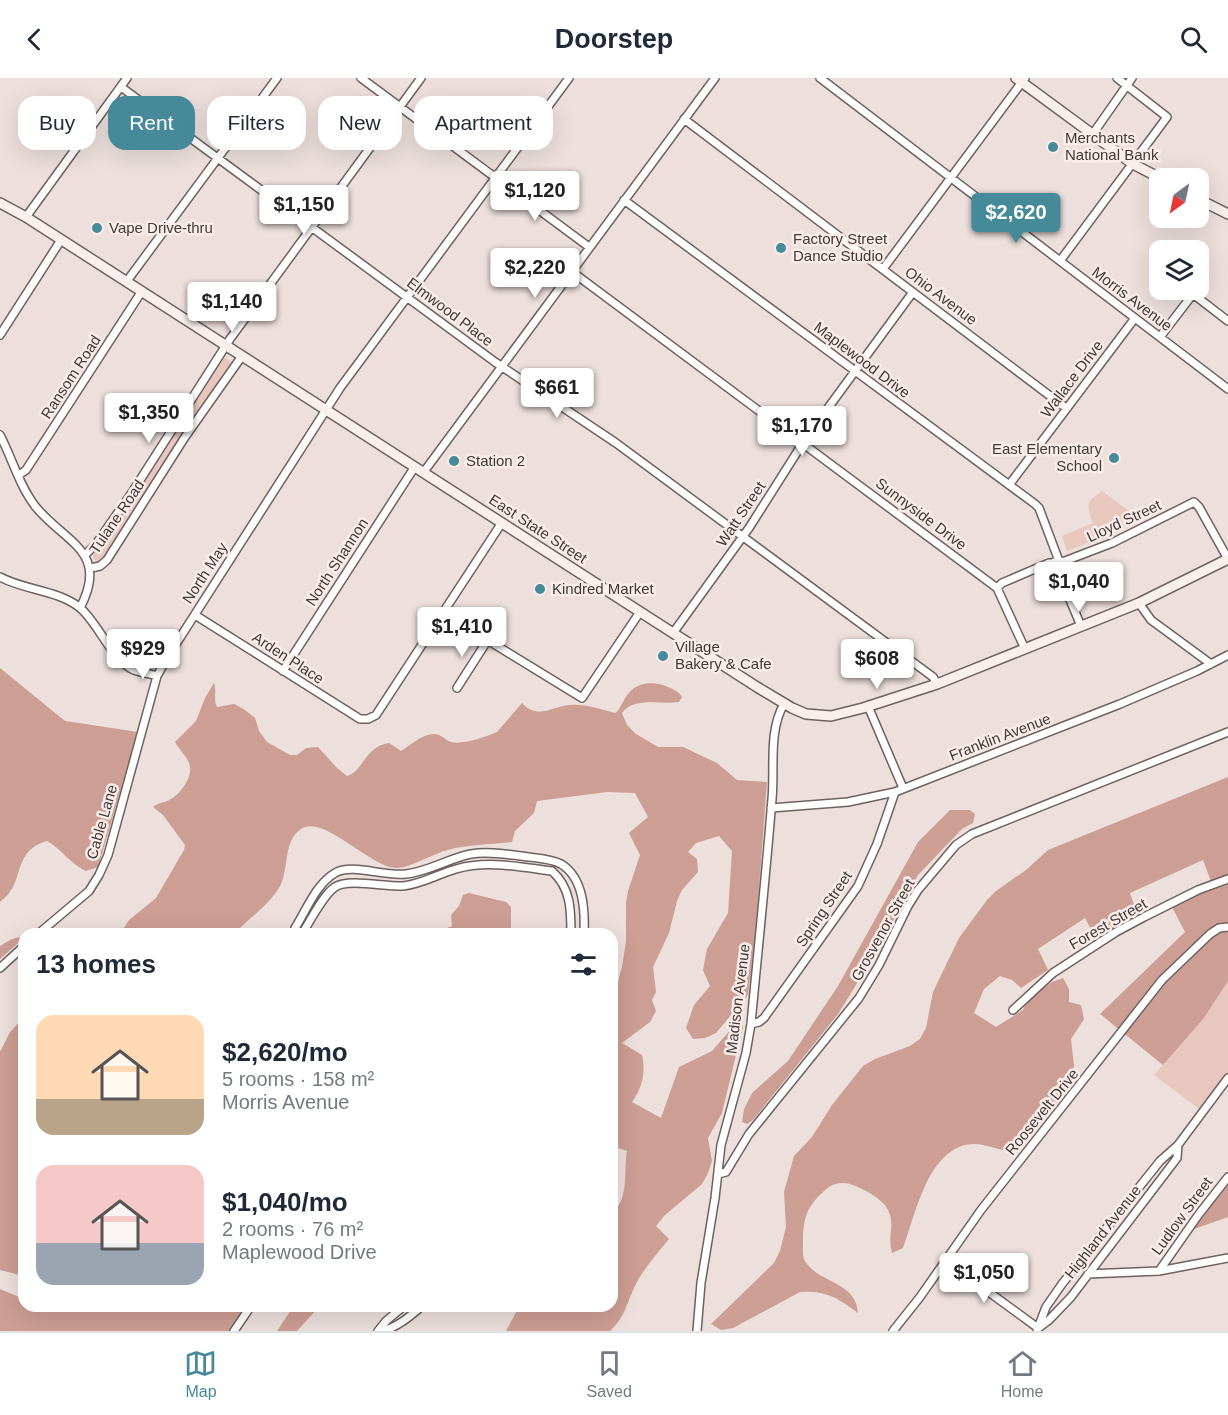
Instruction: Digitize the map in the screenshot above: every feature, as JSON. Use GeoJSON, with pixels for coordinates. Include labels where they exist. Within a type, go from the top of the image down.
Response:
{"type":"FeatureCollection","features":[{"type":"Feature","properties":{"kind":"main road"},"geometry":{"type":"LineString","coordinates":[[1021,79],[1092,135],[1133,164],[1149,172]]}},
{"type":"Feature","properties":{"kind":"main road","name":"East State Street"},"geometry":{"type":"LineString","coordinates":[[0,196],[26,217]]}},
{"type":"Feature","properties":{"kind":"main road","name":"East State Street"},"geometry":{"type":"LineString","coordinates":[[0,203],[127,281],[501,524],[784,704],[806,714],[835,715],[937,684],[1139,603],[1228,559]]}},
{"type":"Feature","properties":{"kind":"main road"},"geometry":{"type":"LineString","coordinates":[[1209,204],[1228,214]]}},
{"type":"Feature","properties":{"kind":"street"},"geometry":{"type":"LineString","coordinates":[[26,217],[127,78]]}},
{"type":"Feature","properties":{"kind":"street"},"geometry":{"type":"LineString","coordinates":[[127,281],[277,78]]}},
{"type":"Feature","properties":{"kind":"street"},"geometry":{"type":"LineString","coordinates":[[361,78],[385,96]]}},
{"type":"Feature","properties":{"kind":"street","name":"Tulane Road"},"geometry":{"type":"LineString","coordinates":[[402,104],[421,78]]}},
{"type":"Feature","properties":{"kind":"street","name":"North May"},"geometry":{"type":"LineString","coordinates":[[134,763],[157,676],[167,658],[326,410],[569,78]]}},
{"type":"Feature","properties":{"kind":"street","name":"North Shannon"},"geometry":{"type":"LineString","coordinates":[[283,671],[418,470],[501,367],[715,78]]}},
{"type":"Feature","properties":{"kind":"street","name":"Morris Avenue"},"geometry":{"type":"LineString","coordinates":[[819,78],[1228,389]]}},
{"type":"Feature","properties":{"kind":"street"},"geometry":{"type":"LineString","coordinates":[[1060,261],[1167,117],[1117,78]]}},
{"type":"Feature","properties":{"kind":"street"},"geometry":{"type":"LineString","coordinates":[[1092,135],[1132,78]]}},
{"type":"Feature","properties":{"kind":"street"},"geometry":{"type":"LineString","coordinates":[[883,269],[1021,79]]}},
{"type":"Feature","properties":{"kind":"street","name":"Elmwood Place"},"geometry":{"type":"LineString","coordinates":[[121,87],[501,367],[616,443],[744,536],[933,677],[937,684]]}},
{"type":"Feature","properties":{"kind":"street"},"geometry":{"type":"LineString","coordinates":[[402,108],[589,247]]}},
{"type":"Feature","properties":{"kind":"street","name":"Ohio Avenue"},"geometry":{"type":"LineString","coordinates":[[684,119],[1066,408]]}},
{"type":"Feature","properties":{"kind":"street","name":"Tulane Road"},"geometry":{"type":"LineString","coordinates":[[84,555],[96,544],[133,491],[226,345],[368,150]]}},
{"type":"Feature","properties":{"kind":"street","name":"Maplewood Drive"},"geometry":{"type":"LineString","coordinates":[[624,200],[1039,508],[1081,626]]}},
{"type":"Feature","properties":{"kind":"street"},"geometry":{"type":"LineString","coordinates":[[0,335],[61,240]]}},
{"type":"Feature","properties":{"kind":"street","name":"Sunnyside Drive"},"geometry":{"type":"LineString","coordinates":[[571,271],[997,588],[1025,649]]}},
{"type":"Feature","properties":{"kind":"street","name":"Ransom Road"},"geometry":{"type":"LineString","coordinates":[[19,475],[26,470],[142,291]]}},
{"type":"Feature","properties":{"kind":"street","name":"Watt Street"},"geometry":{"type":"LineString","coordinates":[[674,633],[744,536],[803,443],[913,292]]}},
{"type":"Feature","properties":{"kind":"street"},"geometry":{"type":"LineString","coordinates":[[1160,338],[1193,294],[1228,321]]}},
{"type":"Feature","properties":{"kind":"street","name":"Wallace Drive"},"geometry":{"type":"LineString","coordinates":[[1009,485],[1135,318]]}},
{"type":"Feature","properties":{"kind":"street","name":"Tulane Road"},"geometry":{"type":"LineString","coordinates":[[91,568],[100,566],[107,560],[185,437],[242,356]]}},
{"type":"Feature","properties":{"kind":"street"},"geometry":{"type":"LineString","coordinates":[[0,435],[35,506],[84,555],[91,568],[86,593],[80,608]]}},
{"type":"Feature","properties":{"kind":"street","name":"Lloyd Street"},"geometry":{"type":"LineString","coordinates":[[997,588],[1001,584],[1056,561],[1065,561],[1112,543],[1194,502],[1228,559]]}},
{"type":"Feature","properties":{"kind":"street"},"geometry":{"type":"LineString","coordinates":[[501,524],[442,612],[487,641],[582,698],[640,612]]}},
{"type":"Feature","properties":{"kind":"street"},"geometry":{"type":"LineString","coordinates":[[0,577],[66,600],[80,608],[123,662],[134,670],[157,676]]}},
{"type":"Feature","properties":{"kind":"street"},"geometry":{"type":"LineString","coordinates":[[1139,603],[1151,620],[1211,664]]}},
{"type":"Feature","properties":{"kind":"street","name":"Arden Place"},"geometry":{"type":"LineString","coordinates":[[195,615],[360,719],[368,719],[376,715],[442,612]]}},
{"type":"Feature","properties":{"kind":"street"},"geometry":{"type":"LineString","coordinates":[[457,688],[487,641]]}},
{"type":"Feature","properties":{"kind":"street","name":"Franklin Avenue"},"geometry":{"type":"LineString","coordinates":[[771,808],[848,802],[895,792],[1069,725],[1211,664],[1228,654]]}},
{"type":"Feature","properties":{"kind":"street","name":"Madison Avenue"},"geometry":{"type":"LineString","coordinates":[[697,1331],[701,1283],[721,1145],[746,1053],[751,1024],[771,808],[776,724],[784,704]]}},
{"type":"Feature","properties":{"kind":"street"},"geometry":{"type":"LineString","coordinates":[[868,706],[903,788]]}},
{"type":"Feature","properties":{"kind":"street","name":"Grosvenor Street"},"geometry":{"type":"LineString","coordinates":[[718,1174],[726,1172],[749,1134],[859,998],[918,890],[964,838],[1228,732]]}},
{"type":"Feature","properties":{"kind":"street","name":"Cable Lane"},"geometry":{"type":"LineString","coordinates":[[46,928],[65,913],[94,884],[108,855],[134,763]]}},
{"type":"Feature","properties":{"kind":"street","name":"Spring Street"},"geometry":{"type":"LineString","coordinates":[[751,1024],[764,1018],[858,886],[872,856],[895,792]]}},
{"type":"Feature","properties":{"kind":"street"},"geometry":{"type":"LineString","coordinates":[[295,928],[323,884],[332,874],[342,870],[395,875],[416,873],[449,859],[485,853],[560,863],[570,872],[582,897],[584,928]]}},
{"type":"Feature","properties":{"kind":"street"},"geometry":{"type":"LineString","coordinates":[[306,928],[329,892],[336,886],[346,884],[402,886],[418,883],[455,869],[478,865],[552,871],[567,891],[571,928]]}},
{"type":"Feature","properties":{"kind":"street","name":"Forest Street"},"geometry":{"type":"LineString","coordinates":[[1013,1010],[1053,973],[1116,932],[1198,890],[1228,879]]}},
{"type":"Feature","properties":{"kind":"street","name":"Roosevelt Drive"},"geometry":{"type":"LineString","coordinates":[[893,1331],[907,1315],[1004,1180],[1058,1115],[1162,980],[1210,934],[1219,928],[1228,927]]}},
{"type":"Feature","properties":{"kind":"street"},"geometry":{"type":"LineString","coordinates":[[0,968],[18,952]]}},
{"type":"Feature","properties":{"kind":"street","name":"Highland Avenue"},"geometry":{"type":"LineString","coordinates":[[1037,1330],[1046,1307],[1062,1284],[1160,1161],[1178,1145],[1228,1078]]}},
{"type":"Feature","properties":{"kind":"street","name":"Highland Avenue"},"geometry":{"type":"LineString","coordinates":[[1037,1330],[1071,1297],[1177,1158],[1178,1145]]}},
{"type":"Feature","properties":{"kind":"street","name":"Ludlow Street"},"geometry":{"type":"LineString","coordinates":[[1160,1271],[1199,1214],[1228,1177]]}},
{"type":"Feature","properties":{"kind":"street"},"geometry":{"type":"LineString","coordinates":[[1088,1274],[1160,1271],[1228,1258]]}},
{"type":"Feature","properties":{"kind":"street"},"geometry":{"type":"LineString","coordinates":[[945,1260],[1037,1330]]}},
{"type":"Feature","properties":{"kind":"street"},"geometry":{"type":"LineString","coordinates":[[234,1331],[247,1312]]}},
{"type":"Feature","properties":{"kind":"street"},"geometry":{"type":"LineString","coordinates":[[380,1331],[386,1321],[397,1312]]}},
{"type":"Feature","properties":{"kind":"street"},"geometry":{"type":"LineString","coordinates":[[380,1331],[392,1328],[415,1312]]}},
{"type":"Feature","properties":{"kind":"shaded area"},"geometry":{"type":"Polygon","coordinates":[[[224,357],[232,362],[227,375],[102,562],[97,563],[93,557],[95,553],[224,357]]]}},
{"type":"Feature","properties":{"kind":"shaded area"},"geometry":{"type":"Polygon","coordinates":[[[1102,491],[1137,517],[1134,521],[1100,538],[1067,551],[1062,536],[1093,523],[1088,504],[1102,491]]]}},
{"type":"Feature","properties":{"kind":"shaded area"},"geometry":{"type":"Polygon","coordinates":[[[0,668],[65,721],[138,732],[98,867],[86,871],[47,841],[28,852],[14,886],[0,902],[0,668]]]}},
{"type":"Feature","properties":{"kind":"shaded area"},"geometry":{"type":"Polygon","coordinates":[[[214,683],[217,707],[234,704],[245,710],[255,718],[259,731],[267,742],[290,755],[297,755],[306,748],[318,747],[347,776],[353,773],[374,749],[381,745],[389,743],[401,751],[430,734],[436,734],[456,743],[474,740],[497,732],[522,703],[535,711],[577,705],[615,713],[630,691],[639,685],[650,683],[663,685],[682,697],[679,702],[648,702],[627,708],[622,713],[627,725],[636,734],[658,747],[683,747],[717,763],[737,780],[767,782],[756,928],[748,995],[716,1033],[705,1038],[693,1039],[686,1028],[694,1005],[710,986],[703,970],[707,949],[728,913],[732,851],[719,836],[696,843],[688,852],[697,859],[698,872],[682,890],[669,933],[653,967],[656,992],[652,1000],[656,1011],[650,1022],[622,1043],[642,1055],[644,1068],[642,1080],[632,1102],[661,1118],[679,1067],[712,1051],[733,1027],[743,1026],[722,1113],[708,1138],[712,1161],[708,1173],[702,1184],[664,1216],[656,1226],[669,1239],[642,1274],[623,1315],[610,1331],[506,1331],[516,1312],[618,1312],[618,1207],[624,1192],[627,1151],[618,1148],[618,981],[626,941],[628,891],[640,855],[629,833],[648,817],[635,793],[607,792],[537,801],[534,813],[515,831],[512,842],[456,848],[401,868],[385,865],[334,834],[311,826],[301,829],[291,841],[283,877],[277,891],[240,928],[124,928],[129,920],[156,898],[184,850],[185,845],[163,815],[153,807],[174,797],[187,781],[190,771],[189,764],[175,742],[196,721],[214,683]]]}},
{"type":"Feature","properties":{"kind":"shaded area"},"geometry":{"type":"Polygon","coordinates":[[[1228,777],[1228,981],[1204,1018],[1163,1065],[1100,1014],[1185,932],[1171,905],[1212,884],[1203,860],[1130,893],[1139,919],[1099,944],[1085,918],[1038,949],[1048,970],[1021,988],[1012,980],[1000,976],[984,989],[974,1013],[996,1027],[1023,1010],[1028,999],[1052,982],[1063,978],[1069,989],[1069,1002],[1081,1005],[1084,1019],[1071,1039],[1074,1066],[1071,1086],[1015,1153],[978,1144],[965,1145],[952,1151],[931,1174],[903,1248],[892,1253],[891,1222],[888,1210],[869,1192],[853,1185],[839,1183],[828,1188],[811,1205],[804,1229],[804,1259],[811,1269],[851,1295],[858,1313],[831,1296],[817,1292],[800,1292],[733,1328],[721,1330],[711,1324],[774,1263],[780,1251],[786,1227],[784,1192],[794,1156],[812,1137],[832,1105],[863,1066],[910,1046],[920,1039],[926,1028],[933,992],[959,938],[987,900],[1048,850],[1228,777]]]}},
{"type":"Feature","properties":{"kind":"shaded area"},"geometry":{"type":"Polygon","coordinates":[[[950,810],[970,810],[975,814],[973,823],[962,829],[918,875],[877,951],[838,1014],[753,1120],[747,1124],[742,1122],[744,1109],[752,1093],[788,1061],[838,986],[918,842],[950,810]]]}},
{"type":"Feature","properties":{"kind":"shaded area"},"geometry":{"type":"Polygon","coordinates":[[[469,893],[506,902],[511,907],[511,928],[447,928],[452,926],[451,915],[459,906],[463,895],[469,893]]]}},
{"type":"Feature","properties":{"kind":"shaded area"},"geometry":{"type":"Polygon","coordinates":[[[18,938],[18,943],[0,959],[0,946],[18,938]]]}},
{"type":"Feature","properties":{"kind":"shaded area"},"geometry":{"type":"Polygon","coordinates":[[[1228,981],[1228,1078],[1202,1111],[1154,1075],[1204,1018],[1228,981]]]}},
{"type":"Feature","properties":{"kind":"shaded area"},"geometry":{"type":"Polygon","coordinates":[[[18,1023],[18,1274],[0,1270],[0,1052],[10,1032],[18,1023]]]}},
{"type":"Feature","properties":{"kind":"shaded area"},"geometry":{"type":"Polygon","coordinates":[[[1228,1177],[1228,1217],[1186,1232],[1228,1177]]]}},
{"type":"Feature","properties":{"kind":"shaded area"},"geometry":{"type":"Polygon","coordinates":[[[0,1289],[18,1296],[18,1312],[243,1312],[230,1331],[0,1331],[0,1289]]]}},
{"type":"Feature","properties":{"kind":"shaded area"},"geometry":{"type":"Polygon","coordinates":[[[290,1312],[314,1312],[297,1331],[277,1331],[290,1312]]]}},
{"type":"Feature","properties":{"kind":"place","name":"Merchants National Bank"},"geometry":{"type":"Point","coordinates":[1053,147]}},
{"type":"Feature","properties":{"kind":"place","name":"Vape Drive-thru"},"geometry":{"type":"Point","coordinates":[97,228]}},
{"type":"Feature","properties":{"kind":"place","name":"Factory Street Dance Studio"},"geometry":{"type":"Point","coordinates":[781,248]}},
{"type":"Feature","properties":{"kind":"place","name":"East Elementary School"},"geometry":{"type":"Point","coordinates":[1114,458]}},
{"type":"Feature","properties":{"kind":"place","name":"Station 2"},"geometry":{"type":"Point","coordinates":[454,461]}},
{"type":"Feature","properties":{"kind":"place","name":"Kindred Market"},"geometry":{"type":"Point","coordinates":[540,589]}},
{"type":"Feature","properties":{"kind":"place","name":"Village Bakery & Cafe"},"geometry":{"type":"Point","coordinates":[663,656]}}]}
